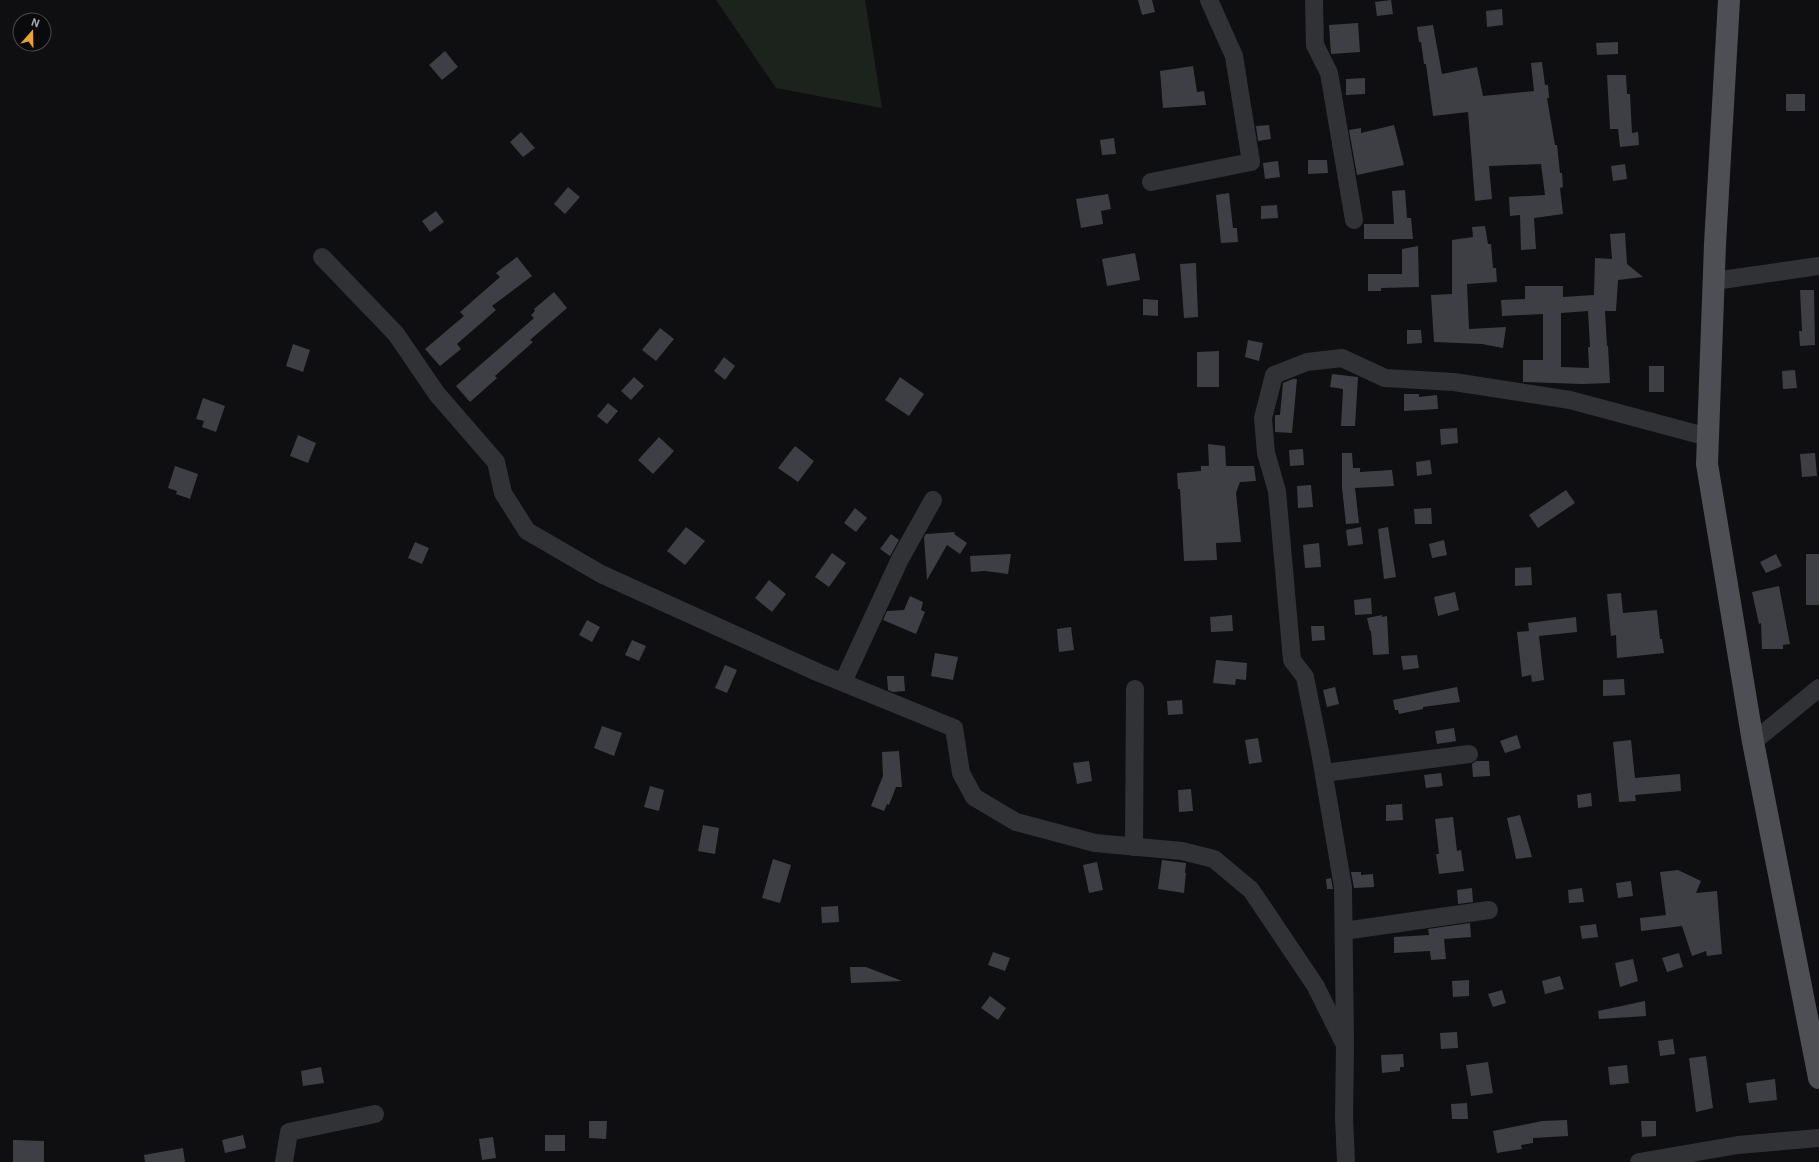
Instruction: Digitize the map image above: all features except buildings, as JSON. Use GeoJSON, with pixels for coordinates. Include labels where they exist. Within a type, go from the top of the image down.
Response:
{"type":"FeatureCollection","features":[{"type":"Feature","properties":{"kind":"main road"},"geometry":{"type":"LineString","coordinates":[[1729,0],[1714,281],[1707,464],[1752,742],[1815,1038],[1819,1078]]}},
{"type":"Feature","properties":{"kind":"street"},"geometry":{"type":"LineString","coordinates":[[1151,182],[1251,162],[1234,56],[1209,0]]}},
{"type":"Feature","properties":{"kind":"street"},"geometry":{"type":"LineString","coordinates":[[1314,0],[1315,44],[1330,73],[1354,220]]}},
{"type":"Feature","properties":{"kind":"street"},"geometry":{"type":"LineString","coordinates":[[322,258],[396,334],[437,394],[496,462],[503,493],[527,531],[601,574],[843,682],[954,728],[961,773],[974,797],[1016,822],[1095,844],[1182,851],[1214,858],[1251,890],[1315,985],[1345,1045]]}},
{"type":"Feature","properties":{"kind":"street"},"geometry":{"type":"LineString","coordinates":[[1714,281],[1819,266]]}},
{"type":"Feature","properties":{"kind":"street"},"geometry":{"type":"LineString","coordinates":[[1346,1162],[1344,1118],[1345,1045],[1343,887],[1324,773],[1305,677],[1292,660],[1277,491],[1266,453],[1263,418],[1274,375],[1307,362],[1342,358],[1385,378],[1454,382],[1570,400],[1708,437]]}},
{"type":"Feature","properties":{"kind":"street"},"geometry":{"type":"LineString","coordinates":[[843,682],[900,558],[933,500]]}},
{"type":"Feature","properties":{"kind":"street"},"geometry":{"type":"LineString","coordinates":[[1752,742],[1819,688]]}},
{"type":"Feature","properties":{"kind":"street"},"geometry":{"type":"LineString","coordinates":[[1134,847],[1135,689]]}},
{"type":"Feature","properties":{"kind":"street"},"geometry":{"type":"LineString","coordinates":[[1324,773],[1469,754]]}},
{"type":"Feature","properties":{"kind":"street"},"geometry":{"type":"LineString","coordinates":[[1344,932],[1489,910]]}},
{"type":"Feature","properties":{"kind":"street"},"geometry":{"type":"LineString","coordinates":[[284,1162],[289,1132],[375,1114]]}},
{"type":"Feature","properties":{"kind":"street"},"geometry":{"type":"LineString","coordinates":[[1639,1162],[1738,1144],[1819,1138]]}},
{"type":"Feature","properties":{"kind":"shaded area"},"geometry":{"type":"Polygon","coordinates":[[[716,0],[865,0],[882,108],[776,88],[716,0]]]}}]}
